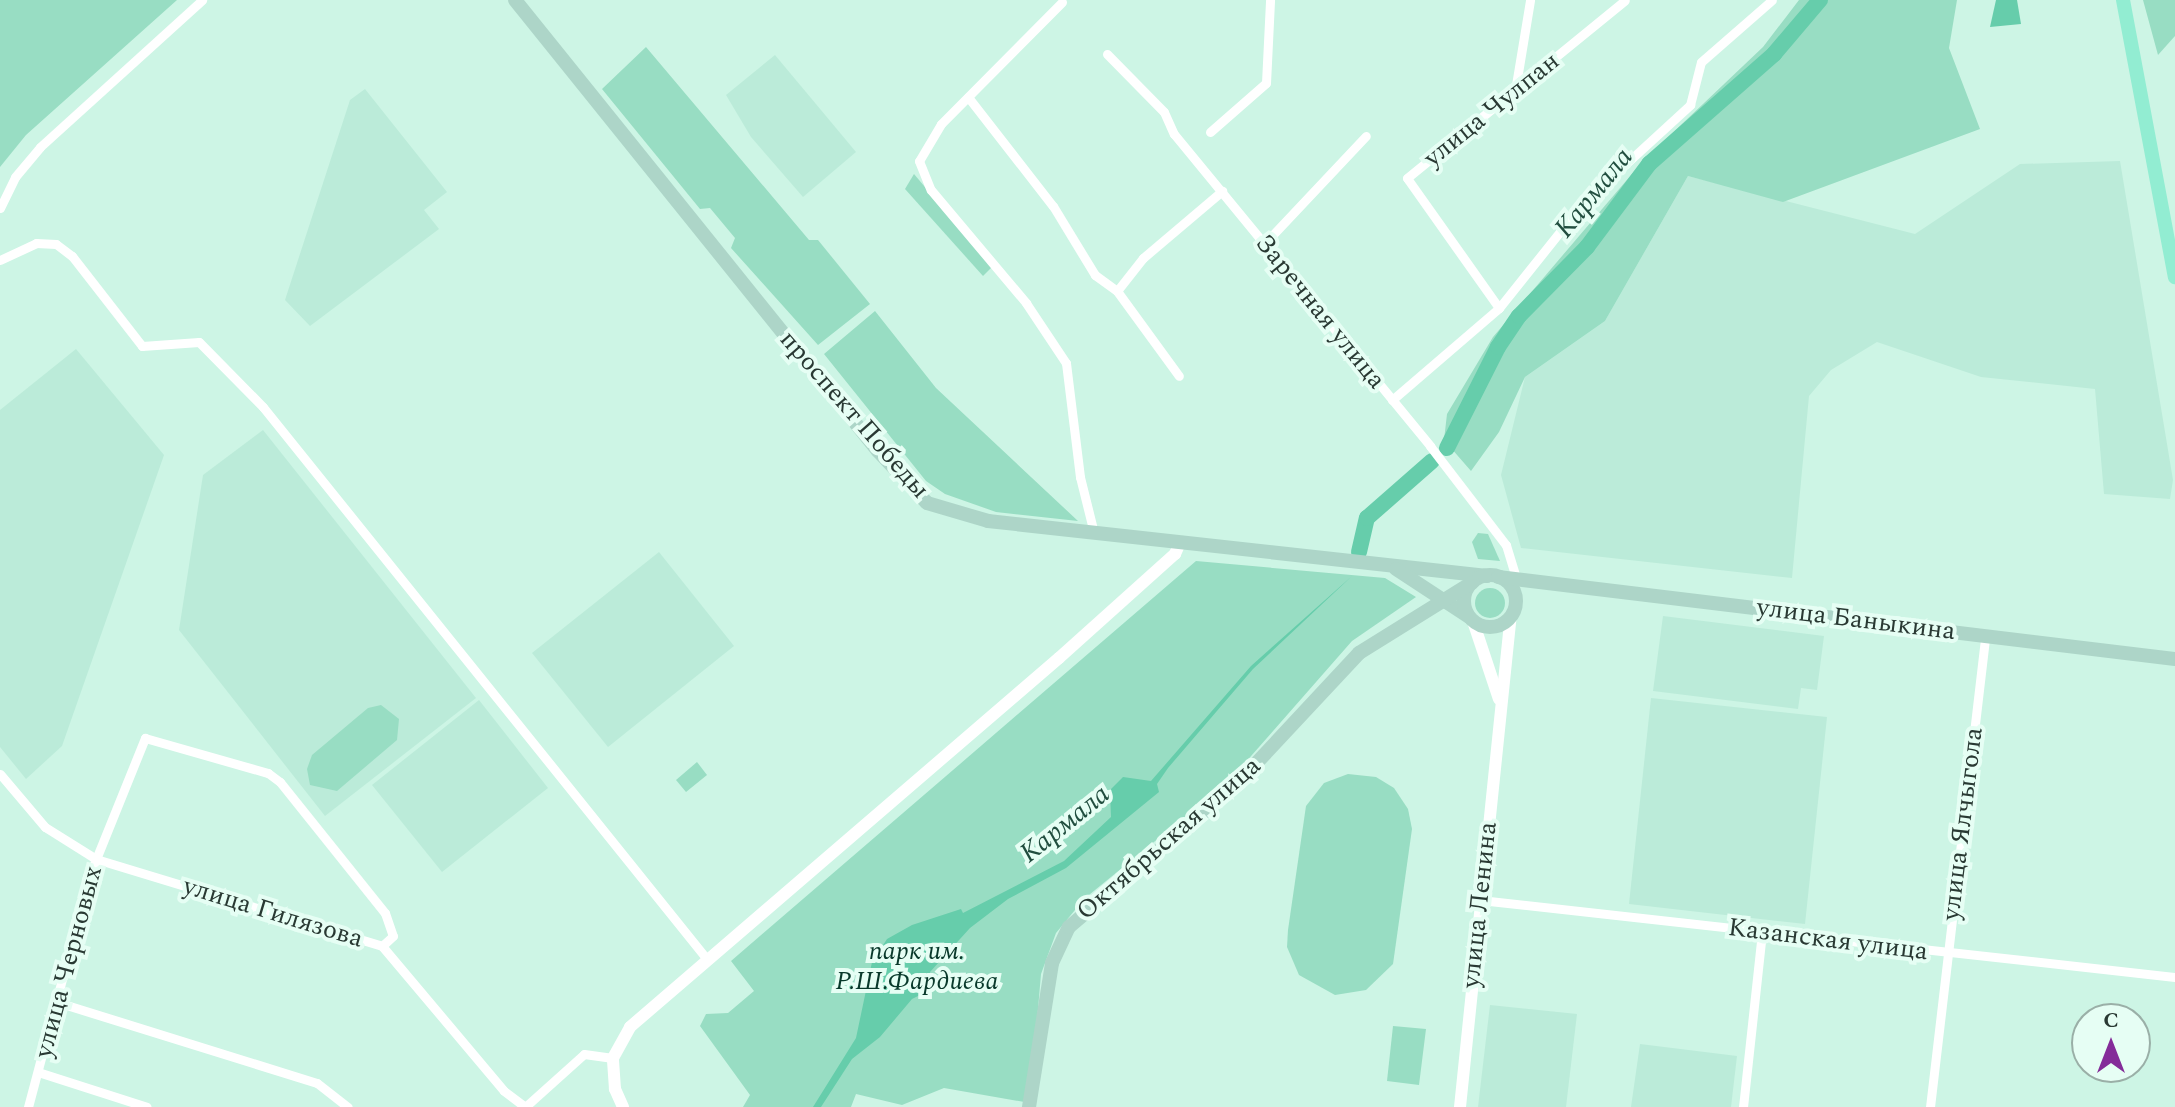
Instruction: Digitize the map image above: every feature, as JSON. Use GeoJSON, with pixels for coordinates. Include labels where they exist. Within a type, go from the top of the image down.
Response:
{"type":"FeatureCollection","features":[{"type":"Feature","properties":{"kind":"main road","name":"проспект Победы"},"geometry":{"type":"LineString","coordinates":[[515,0],[918,496],[965,517],[1517,580]]}},
{"type":"Feature","properties":{"kind":"main road"},"geometry":{"type":"LineString","coordinates":[[2123,0],[2175,277]]}},
{"type":"Feature","properties":{"kind":"main road"},"geometry":{"type":"LineString","coordinates":[[1393,566],[1471,619],[1493,627],[1511,617],[1515,596],[1536,583]]}},
{"type":"Feature","properties":{"kind":"main road"},"geometry":{"type":"LineString","coordinates":[[1471,619],[1464,601],[1473,582],[1493,576],[1515,596]]}},
{"type":"Feature","properties":{"kind":"main road","name":"улица Баныкина"},"geometry":{"type":"LineString","coordinates":[[1517,580],[2175,659]]}},
{"type":"Feature","properties":{"kind":"main road","name":"Октябрьская улица"},"geometry":{"type":"LineString","coordinates":[[1029,1107],[1052,963],[1069,927],[1236,785],[1359,653],[1473,582]]}},
{"type":"Feature","properties":{"kind":"street"},"geometry":{"type":"LineString","coordinates":[[0,208],[15,177],[40,147],[202,0]]}},
{"type":"Feature","properties":{"kind":"street"},"geometry":{"type":"LineString","coordinates":[[1210,132],[1266,83],[1270,0]]}},
{"type":"Feature","properties":{"kind":"street"},"geometry":{"type":"LineString","coordinates":[[1515,91],[1530,0]]}},
{"type":"Feature","properties":{"kind":"street","name":"улица Чулпан"},"geometry":{"type":"LineString","coordinates":[[1499,308],[1407,178],[1625,0]]}},
{"type":"Feature","properties":{"kind":"street"},"geometry":{"type":"LineString","coordinates":[[1392,400],[1499,308],[1582,204],[1690,105],[1701,62],[1772,0]]}},
{"type":"Feature","properties":{"kind":"street"},"geometry":{"type":"LineString","coordinates":[[1062,2],[941,124],[922,150],[921,172],[1026,303],[1066,363],[1080,477],[1094,533]]}},
{"type":"Feature","properties":{"kind":"street","name":"Заречная улица"},"geometry":{"type":"LineString","coordinates":[[1107,54],[1164,112],[1174,134],[1442,461],[1506,545],[1517,580]]}},
{"type":"Feature","properties":{"kind":"street"},"geometry":{"type":"LineString","coordinates":[[968,97],[1053,206],[1095,275],[1117,291],[1179,376]]}},
{"type":"Feature","properties":{"kind":"street"},"geometry":{"type":"LineString","coordinates":[[1265,243],[1366,136]]}},
{"type":"Feature","properties":{"kind":"street"},"geometry":{"type":"LineString","coordinates":[[1117,291],[1143,258],[1222,191]]}},
{"type":"Feature","properties":{"kind":"street"},"geometry":{"type":"LineString","coordinates":[[0,260],[36,243],[56,244],[72,256],[142,346],[199,342],[263,407],[706,958]]}},
{"type":"Feature","properties":{"kind":"street"},"geometry":{"type":"LineString","coordinates":[[623,1107],[615,1089],[613,1058],[630,1027],[706,958],[1059,658],[1175,554],[1180,543]]}},
{"type":"Feature","properties":{"kind":"street","name":"улица Ленина"},"geometry":{"type":"LineString","coordinates":[[1460,1107],[1511,617]]}},
{"type":"Feature","properties":{"kind":"street"},"geometry":{"type":"LineString","coordinates":[[1471,619],[1500,702]]}},
{"type":"Feature","properties":{"kind":"street","name":"улица Ялчыгола"},"geometry":{"type":"LineString","coordinates":[[1930,1107],[1985,636]]}},
{"type":"Feature","properties":{"kind":"street","name":"улица Черновых"},"geometry":{"type":"LineString","coordinates":[[28,1107],[60,1003],[96,859],[139,745],[153,737],[268,773],[385,913],[393,936],[382,946]]}},
{"type":"Feature","properties":{"kind":"street","name":"улица Гилязова"},"geometry":{"type":"LineString","coordinates":[[0,774],[45,827],[96,859],[382,946],[504,1091],[525,1107]]}},
{"type":"Feature","properties":{"kind":"street","name":"Казанская улица"},"geometry":{"type":"LineString","coordinates":[[1480,900],[2175,977]]}},
{"type":"Feature","properties":{"kind":"street"},"geometry":{"type":"LineString","coordinates":[[1743,1107],[1762,933]]}},
{"type":"Feature","properties":{"kind":"street"},"geometry":{"type":"LineString","coordinates":[[60,1003],[317,1083],[348,1107]]}},
{"type":"Feature","properties":{"kind":"street"},"geometry":{"type":"LineString","coordinates":[[525,1107],[584,1054],[613,1058]]}},
{"type":"Feature","properties":{"kind":"street"},"geometry":{"type":"LineString","coordinates":[[38,1072],[147,1107]]}},
{"type":"Feature","properties":{"kind":"shaded area"},"geometry":{"type":"Polygon","coordinates":[[[1996,0],[2017,0],[2021,24],[1990,27],[1996,0]]]}},
{"type":"Feature","properties":{"kind":"shaded area"},"geometry":{"type":"Polygon","coordinates":[[[775,55],[856,152],[803,197],[751,137],[726,95],[775,55]]]}},
{"type":"Feature","properties":{"kind":"shaded area"},"geometry":{"type":"Polygon","coordinates":[[[365,89],[447,192],[424,210],[439,229],[310,326],[285,300],[350,100],[365,89]]]}},
{"type":"Feature","properties":{"kind":"shaded area"},"geometry":{"type":"Polygon","coordinates":[[[2120,161],[2173,480],[2170,499],[2104,494],[2095,389],[1981,377],[1877,342],[1831,370],[1809,396],[1792,578],[1521,548],[1501,475],[1525,377],[1605,321],[1688,176],[1915,234],[2020,164],[2120,161]]]}},
{"type":"Feature","properties":{"kind":"shaded area"},"geometry":{"type":"Polygon","coordinates":[[[76,349],[164,455],[62,746],[26,779],[0,747],[0,410],[76,349]]]}},
{"type":"Feature","properties":{"kind":"shaded area"},"geometry":{"type":"Polygon","coordinates":[[[263,430],[476,698],[325,816],[179,630],[203,475],[263,430]]]}},
{"type":"Feature","properties":{"kind":"shaded area"},"geometry":{"type":"Polygon","coordinates":[[[659,552],[734,646],[608,747],[532,653],[659,552]]]}},
{"type":"Feature","properties":{"kind":"shaded area"},"geometry":{"type":"Polygon","coordinates":[[[1352,576],[1253,669],[1168,768],[1157,784],[1159,792],[1066,868],[1008,899],[970,928],[930,972],[932,989],[912,999],[880,1037],[852,1059],[821,1107],[813,1107],[856,1038],[872,962],[887,939],[912,925],[961,909],[963,913],[1064,861],[1111,817],[1110,790],[1123,777],[1151,781],[1251,666],[1352,576]]]}},
{"type":"Feature","properties":{"kind":"shaded area"},"geometry":{"type":"Polygon","coordinates":[[[1663,616],[1824,636],[1817,690],[1801,688],[1798,709],[1653,691],[1663,616]]]}},
{"type":"Feature","properties":{"kind":"shaded area"},"geometry":{"type":"Polygon","coordinates":[[[1651,698],[1827,717],[1805,924],[1629,904],[1651,698]]]}},
{"type":"Feature","properties":{"kind":"shaded area"},"geometry":{"type":"Polygon","coordinates":[[[479,700],[548,788],[442,872],[372,785],[479,700]]]}},
{"type":"Feature","properties":{"kind":"shaded area"},"geometry":{"type":"Polygon","coordinates":[[[1490,1005],[1577,1014],[1566,1107],[1478,1107],[1490,1005]]]}},
{"type":"Feature","properties":{"kind":"shaded area"},"geometry":{"type":"Polygon","coordinates":[[[1640,1044],[1737,1056],[1731,1107],[1631,1107],[1640,1044]]]}},
{"type":"Feature","properties":{"kind":"green space"},"geometry":{"type":"Polygon","coordinates":[[[0,0],[177,0],[26,135],[0,167],[0,0]]]}},
{"type":"Feature","properties":{"kind":"green space"},"geometry":{"type":"Polygon","coordinates":[[[1799,0],[1957,0],[1949,48],[1980,129],[1783,202],[1688,176],[1605,321],[1525,377],[1499,432],[1471,471],[1444,440],[1447,414],[1493,337],[1643,161],[1763,47],[1799,0]]]}},
{"type":"Feature","properties":{"kind":"green space"},"geometry":{"type":"Polygon","coordinates":[[[2143,0],[2175,0],[2175,36],[2158,55],[2143,0]]]}},
{"type":"Feature","properties":{"kind":"green space"},"geometry":{"type":"Polygon","coordinates":[[[646,47],[809,240],[818,240],[870,304],[818,345],[731,248],[735,238],[710,208],[700,209],[602,89],[646,47]]]}},
{"type":"Feature","properties":{"kind":"green space"},"geometry":{"type":"Polygon","coordinates":[[[914,174],[992,267],[983,276],[905,189],[914,174]]]}},
{"type":"Feature","properties":{"kind":"green space"},"geometry":{"type":"Polygon","coordinates":[[[875,311],[936,388],[1078,521],[996,512],[945,494],[926,481],[824,354],[875,311]]]}},
{"type":"Feature","properties":{"kind":"green space"},"geometry":{"type":"Polygon","coordinates":[[[1478,533],[1488,534],[1500,561],[1478,559],[1472,542],[1478,533]]]}},
{"type":"Feature","properties":{"kind":"green space","name":"парк им. Р.Ш.Фардиева"},"geometry":{"type":"Polygon","coordinates":[[[1196,561],[1385,578],[1416,597],[1352,641],[1230,780],[1084,899],[1056,933],[1041,974],[1030,1103],[944,1088],[902,1105],[856,1094],[851,1107],[743,1107],[750,1095],[700,1026],[706,1014],[728,1013],[754,991],[731,961],[1196,561]]]}},
{"type":"Feature","properties":{"kind":"green space"},"geometry":{"type":"Polygon","coordinates":[[[1490,588],[1501,592],[1505,603],[1501,614],[1490,618],[1479,614],[1475,603],[1479,592],[1490,588]]]}},
{"type":"Feature","properties":{"kind":"green space"},"geometry":{"type":"Polygon","coordinates":[[[381,705],[399,719],[397,740],[337,791],[310,785],[307,769],[312,755],[368,708],[381,705]]]}},
{"type":"Feature","properties":{"kind":"green space"},"geometry":{"type":"Polygon","coordinates":[[[697,762],[707,775],[686,792],[676,780],[697,762]]]}},
{"type":"Feature","properties":{"kind":"green space"},"geometry":{"type":"Polygon","coordinates":[[[1348,774],[1376,777],[1394,788],[1408,809],[1412,829],[1393,964],[1366,990],[1335,995],[1299,975],[1287,947],[1288,930],[1306,806],[1324,783],[1348,774]]]}},
{"type":"Feature","properties":{"kind":"green space"},"geometry":{"type":"Polygon","coordinates":[[[1393,1026],[1426,1029],[1419,1085],[1387,1081],[1393,1026]]]}},
{"type":"Feature","properties":{"kind":"waterway","name":"Кармала"},"geometry":{"type":"LineString","coordinates":[[1447,448],[1498,347],[1519,316],[1587,247],[1649,164],[1774,54],[1820,0]]}},
{"type":"Feature","properties":{"kind":"waterway","name":"Кармала"},"geometry":{"type":"LineString","coordinates":[[1359,552],[1367,518],[1432,461]]}}]}
